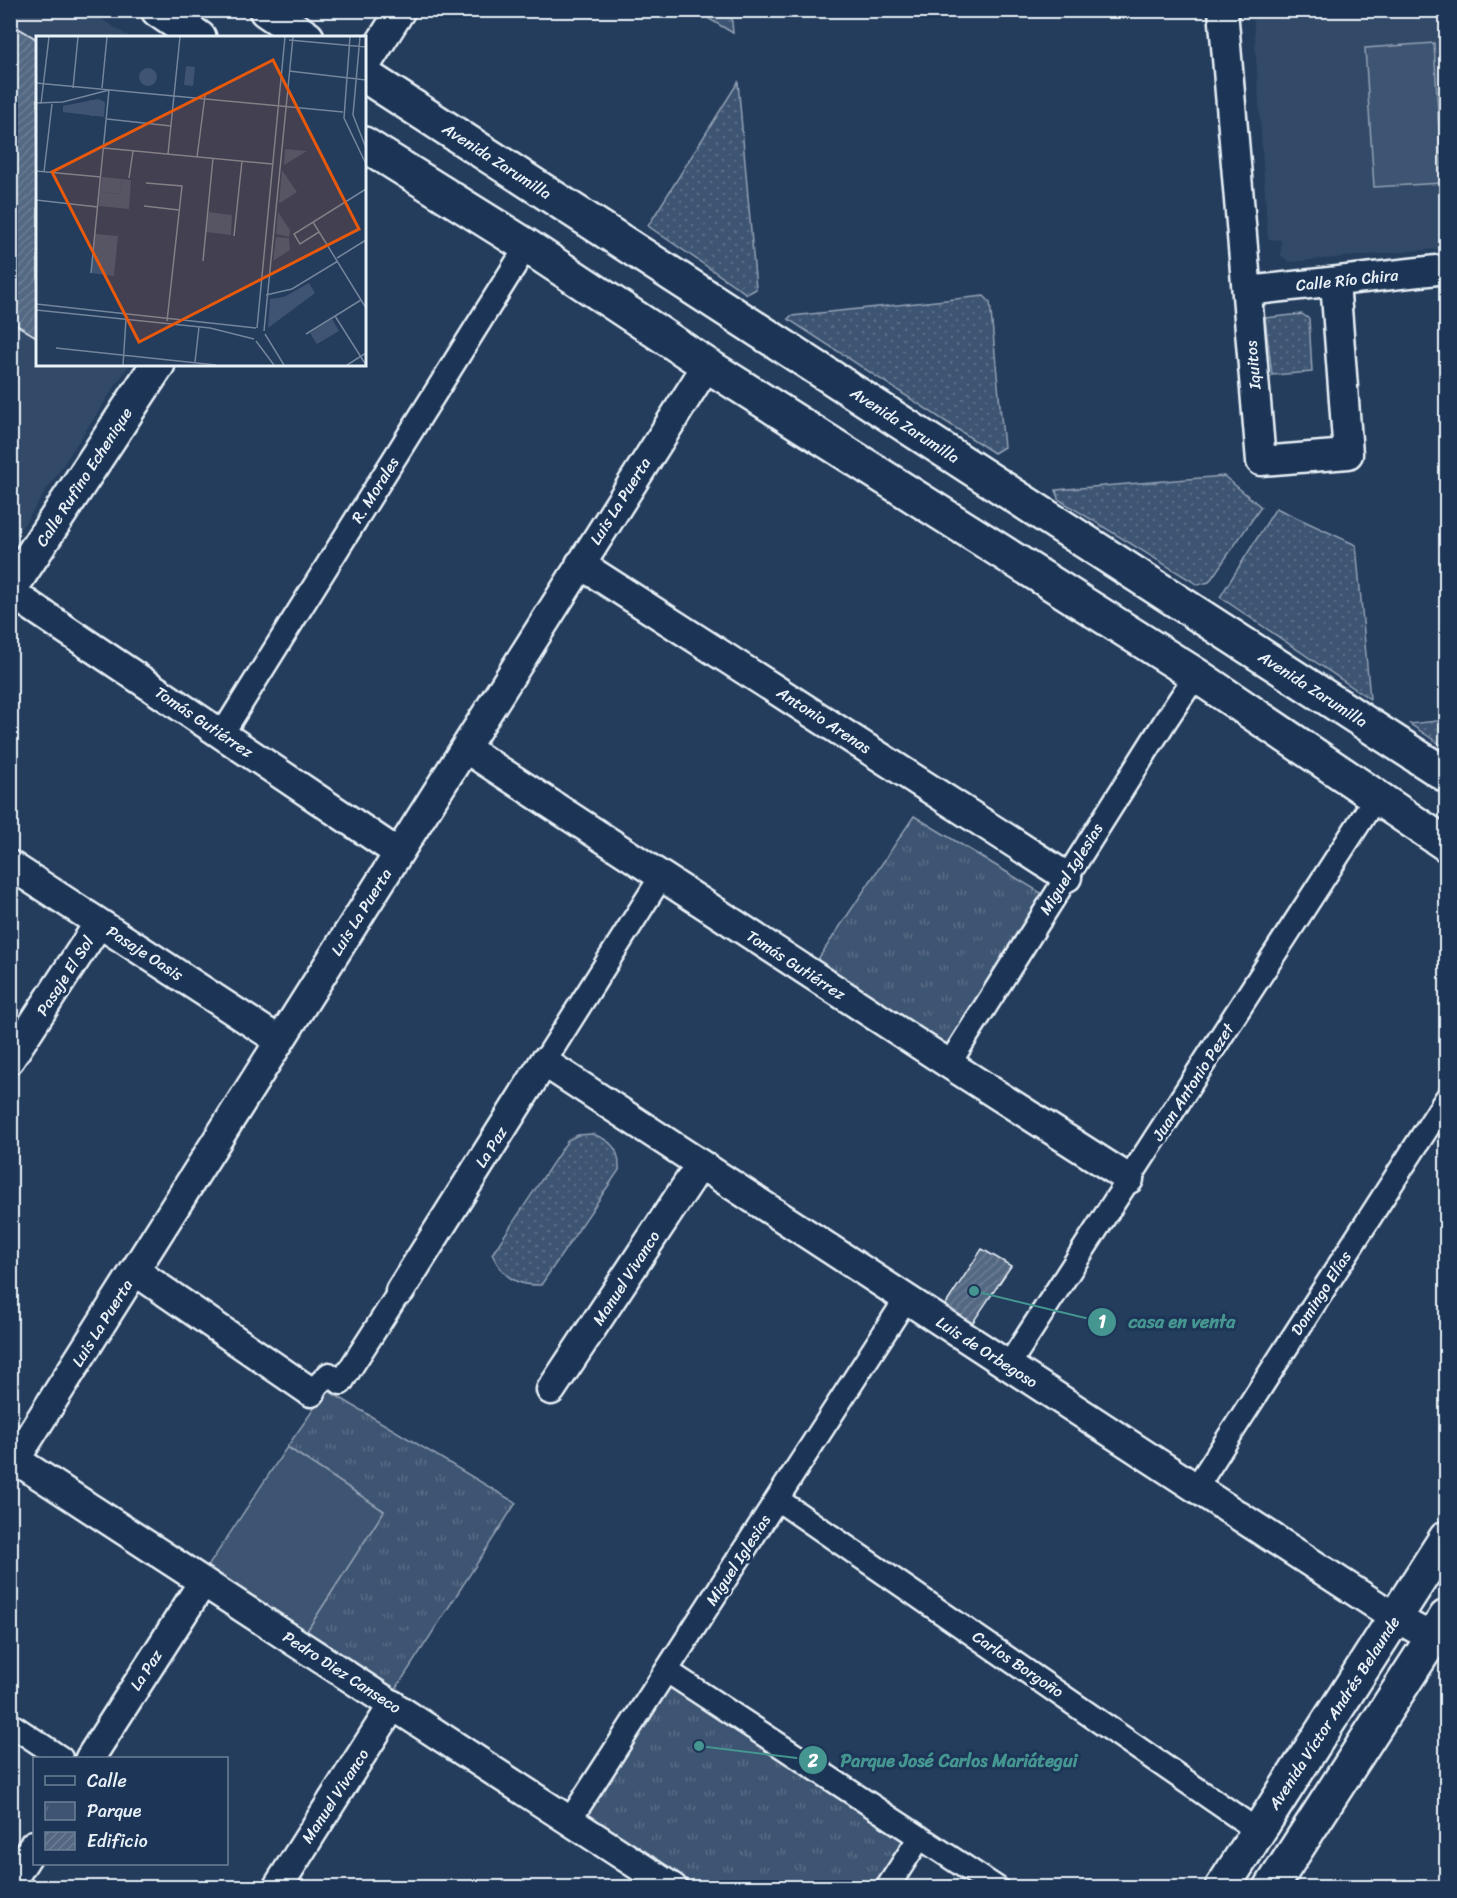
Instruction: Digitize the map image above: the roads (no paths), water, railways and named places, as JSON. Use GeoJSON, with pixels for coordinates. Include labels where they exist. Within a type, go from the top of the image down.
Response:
{"type":"FeatureCollection","features":[{"type":"Feature","properties":{"kind":"main road"},"geometry":{"type":"LineString","coordinates":[[158,10],[196,36]]}},
{"type":"Feature","properties":{"kind":"main road"},"geometry":{"type":"LineString","coordinates":[[266,10],[304,36]]}},
{"type":"Feature","properties":{"kind":"main road","name":"Avenida Zarumilla"},"geometry":{"type":"LineString","coordinates":[[366,76],[1446,775]]}},
{"type":"Feature","properties":{"kind":"main road"},"geometry":{"type":"LineString","coordinates":[[366,145],[527,246],[706,365],[1196,675],[1446,844]]}},
{"type":"Feature","properties":{"kind":"main road","name":"Calle Rufino Echenique"},"geometry":{"type":"LineString","coordinates":[[10,590],[157,366]]}},
{"type":"Feature","properties":{"kind":"main road","name":"Avenida Víctor Andrés Belaunde"},"geometry":{"type":"LineString","coordinates":[[1222,1887],[1446,1538]]}},
{"type":"Feature","properties":{"kind":"main road"},"geometry":{"type":"LineString","coordinates":[[1271,1887],[1440,1628]]}},
{"type":"Feature","properties":{"kind":"street"},"geometry":{"type":"LineString","coordinates":[[366,65],[401,10]]}},
{"type":"Feature","properties":{"kind":"street","name":"Iquitos"},"geometry":{"type":"LineString","coordinates":[[1223,10],[1261,461],[1348,454],[1335,282]]}},
{"type":"Feature","properties":{"kind":"street","name":"R. Morales"},"geometry":{"type":"LineString","coordinates":[[222,734],[527,246]]}},
{"type":"Feature","properties":{"kind":"street","name":"Calle Río Chira"},"geometry":{"type":"LineString","coordinates":[[1247,291],[1446,269]]}},
{"type":"Feature","properties":{"kind":"street","name":"Luis La Puerta"},"geometry":{"type":"LineString","coordinates":[[13,1458],[135,1271],[706,365]]}},
{"type":"Feature","properties":{"kind":"street","name":"Antonio Arenas"},"geometry":{"type":"LineString","coordinates":[[580,564],[1067,876]]}},
{"type":"Feature","properties":{"kind":"street","name":"Tomás Gutiérrez"},"geometry":{"type":"LineString","coordinates":[[10,590],[398,853]]}},
{"type":"Feature","properties":{"kind":"street","name":"Miguel Iglesias"},"geometry":{"type":"LineString","coordinates":[[949,1064],[1159,729],[1196,675]]}},
{"type":"Feature","properties":{"kind":"street","name":"Tomás Gutiérrez"},"geometry":{"type":"LineString","coordinates":[[465,747],[661,877],[1129,1179]]}},
{"type":"Feature","properties":{"kind":"street","name":"Juan Antonio Pezet"},"geometry":{"type":"LineString","coordinates":[[1008,1366],[1376,797]]}},
{"type":"Feature","properties":{"kind":"street","name":"Pasaje Oasis"},"geometry":{"type":"LineString","coordinates":[[10,865],[280,1041]]}},
{"type":"Feature","properties":{"kind":"street","name":"La Paz"},"geometry":{"type":"LineString","coordinates":[[311,1392],[329,1374],[341,1383],[661,877]]}},
{"type":"Feature","properties":{"kind":"street","name":"Pasaje El Sol"},"geometry":{"type":"LineString","coordinates":[[10,1059],[99,923]]}},
{"type":"Feature","properties":{"kind":"street","name":"Luis de Orbegoso"},"geometry":{"type":"LineString","coordinates":[[544,1062],[1396,1618],[1440,1628]]}},
{"type":"Feature","properties":{"kind":"street","name":"Domingo Elías"},"geometry":{"type":"LineString","coordinates":[[1196,1488],[1446,1099]]}},
{"type":"Feature","properties":{"kind":"street","name":"Manuel Vivanco"},"geometry":{"type":"LineString","coordinates":[[551,1390],[700,1165]]}},
{"type":"Feature","properties":{"kind":"street"},"geometry":{"type":"LineString","coordinates":[[135,1271],[311,1392]]}},
{"type":"Feature","properties":{"kind":"street","name":"Miguel Iglesias"},"geometry":{"type":"LineString","coordinates":[[570,1820],[906,1299]]}},
{"type":"Feature","properties":{"kind":"street","name":"Pedro Diez Canseco"},"geometry":{"type":"LineString","coordinates":[[13,1458],[673,1887]]}},
{"type":"Feature","properties":{"kind":"street","name":"Carlos Borgoño"},"geometry":{"type":"LineString","coordinates":[[777,1499],[1258,1831]]}},
{"type":"Feature","properties":{"kind":"street","name":"La Paz"},"geometry":{"type":"LineString","coordinates":[[91,1757],[203,1582]]}},
{"type":"Feature","properties":{"kind":"street"},"geometry":{"type":"LineString","coordinates":[[666,1671],[997,1887]]}},
{"type":"Feature","properties":{"kind":"street","name":"Manuel Vivanco"},"geometry":{"type":"LineString","coordinates":[[278,1887],[393,1706]]}},
{"type":"Feature","properties":{"kind":"street"},"geometry":{"type":"LineString","coordinates":[[10,1724],[60,1757]]}},
{"type":"Feature","properties":{"kind":"street"},"geometry":{"type":"LineString","coordinates":[[887,1887],[920,1837]]}},
{"type":"Feature","properties":{"kind":"street"},"geometry":{"type":"LineString","coordinates":[[10,1883],[33,1847]]}},
{"type":"Feature","properties":{"kind":"place","name":"casa en venta"},"geometry":{"type":"Point","coordinates":[974,1291]}},
{"type":"Feature","properties":{"kind":"place","name":"Parque José Carlos Mariátegui"},"geometry":{"type":"Point","coordinates":[699,1746]}}]}
